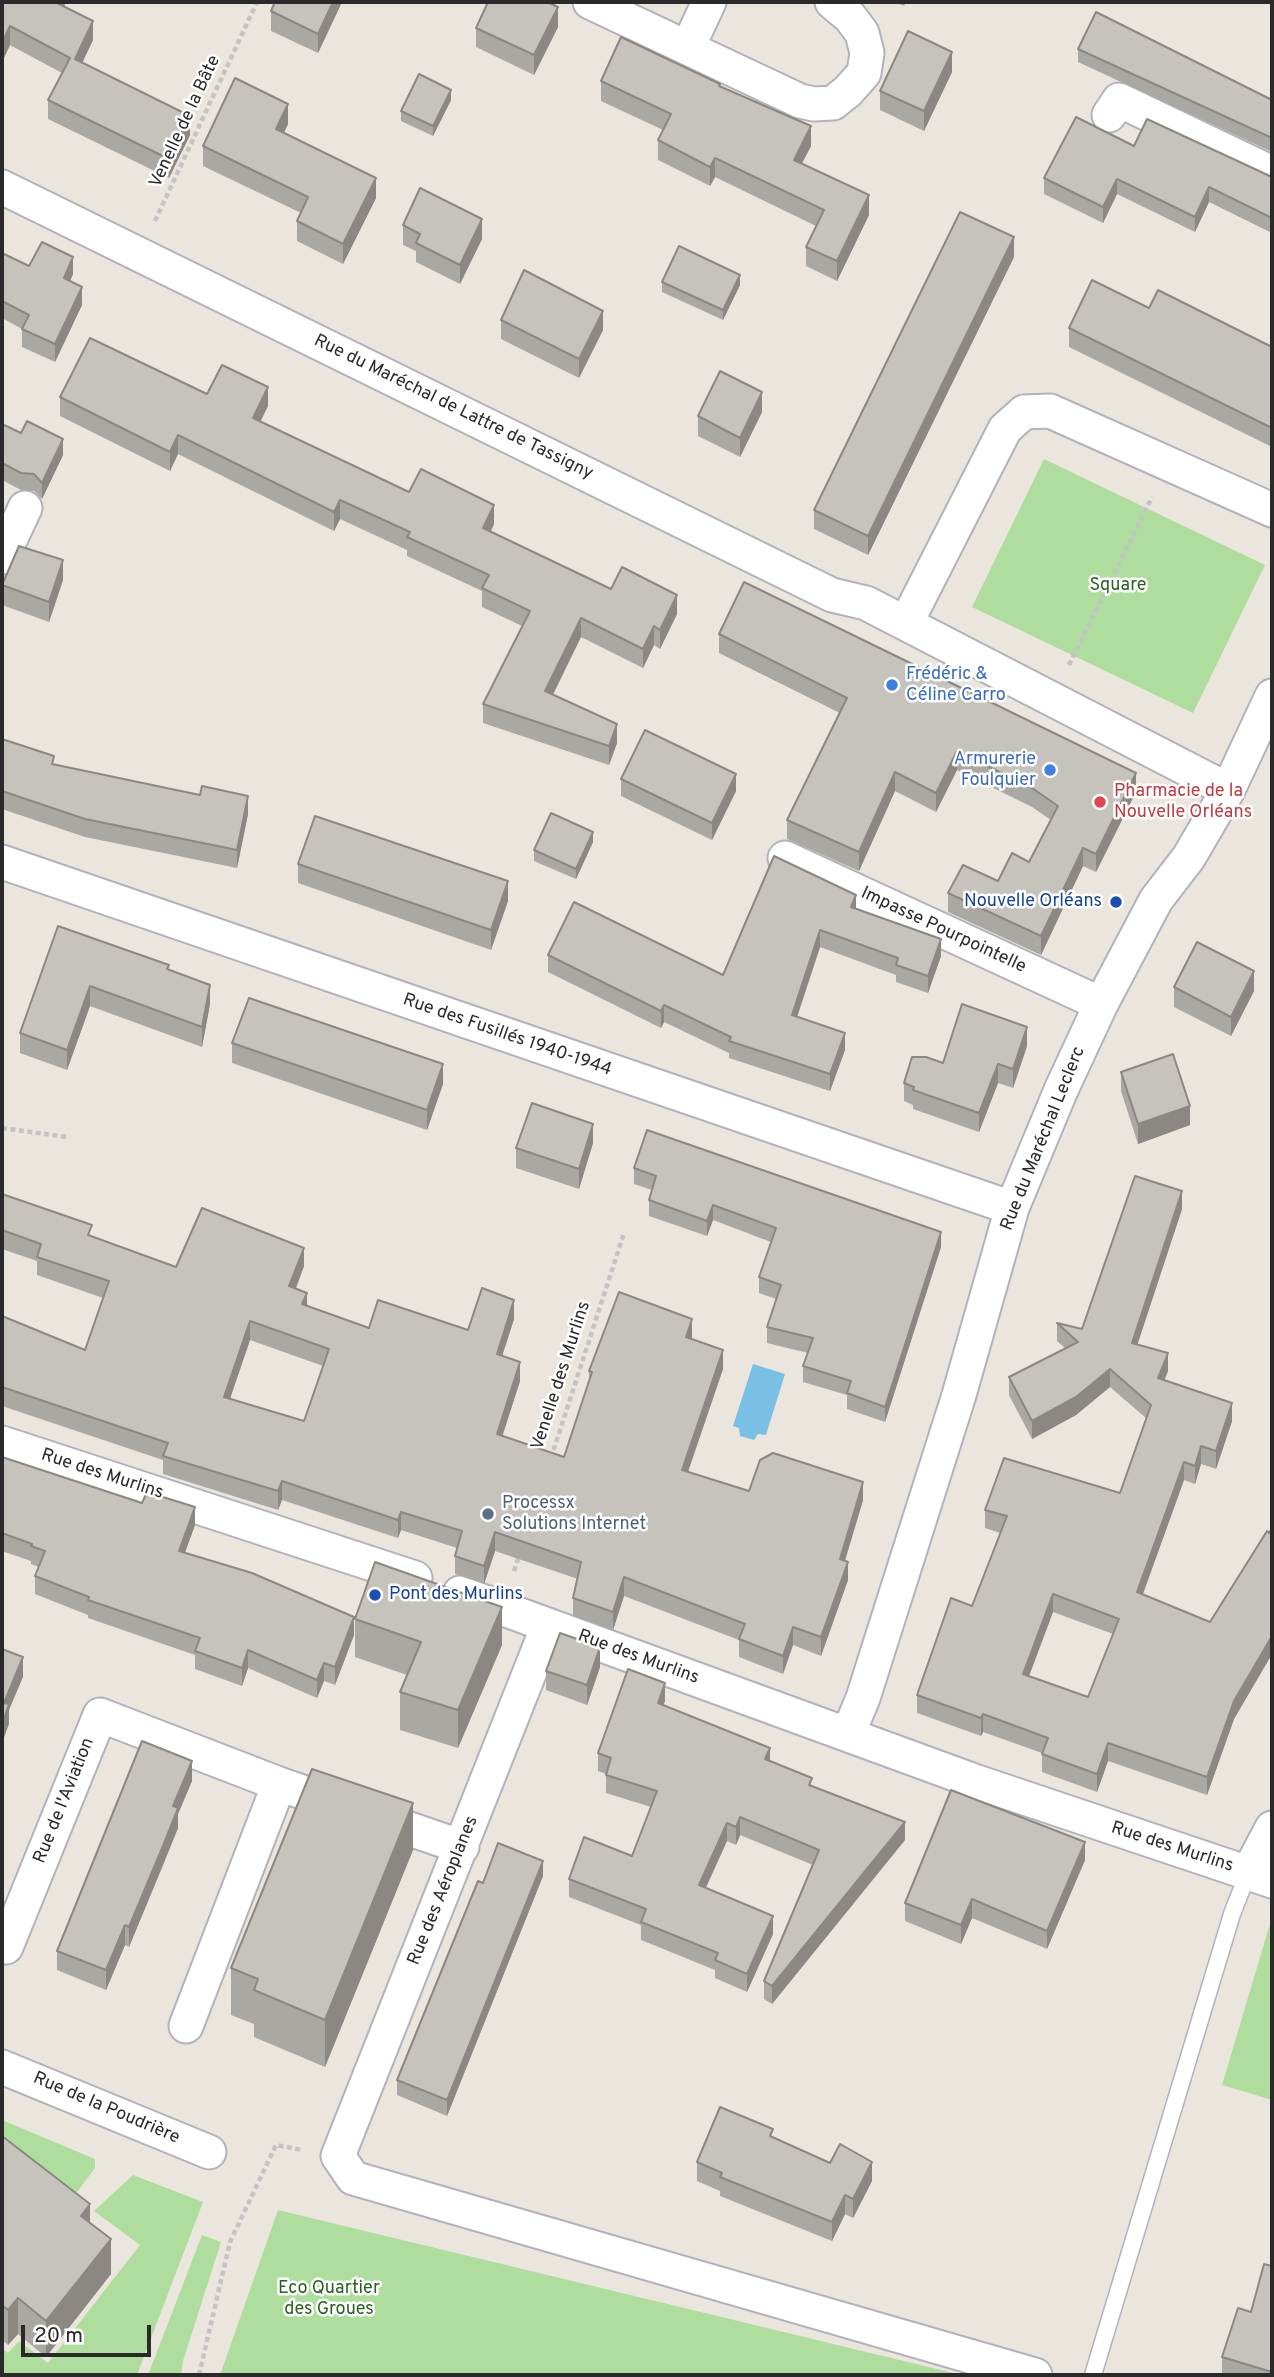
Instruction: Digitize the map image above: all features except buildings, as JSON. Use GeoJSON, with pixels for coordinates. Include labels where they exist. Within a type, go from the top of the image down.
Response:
{"type":"FeatureCollection","features":[{"type":"Feature","properties":{"kind":"street"},"geometry":{"type":"LineString","coordinates":[[590,2],[800,101],[833,103],[864,74],[867,53],[862,33],[850,17],[832,2]]}},
{"type":"Feature","properties":{"kind":"street"},"geometry":{"type":"LineString","coordinates":[[688,47],[709,2]]}},
{"type":"Feature","properties":{"kind":"street"},"geometry":{"type":"LineString","coordinates":[[1109,115],[1119,100],[1272,173]]}},
{"type":"Feature","properties":{"kind":"street","name":"Rue du Maréchal de Lattre de Tassigny"},"geometry":{"type":"LineString","coordinates":[[2,187],[832,595],[866,603],[1228,790]]}},
{"type":"Feature","properties":{"kind":"street"},"geometry":{"type":"LineString","coordinates":[[906,624],[1004,429],[1024,412],[1050,411],[1272,510]]}},
{"type":"Feature","properties":{"kind":"street"},"geometry":{"type":"LineString","coordinates":[[2,557],[25,508]]}},
{"type":"Feature","properties":{"kind":"street","name":"Rue du Maréchal Leclerc"},"geometry":{"type":"LineString","coordinates":[[848,1734],[863,1698],[959,1395],[1012,1208],[1061,1090],[1101,1004],[1156,900],[1189,857],[1228,790],[1272,696]]}},
{"type":"Feature","properties":{"kind":"street","name":"Impasse Pourpointelle"},"geometry":{"type":"LineString","coordinates":[[785,858],[1101,1004]]}},
{"type":"Feature","properties":{"kind":"street","name":"Rue des Fusillés 1940-1944"},"geometry":{"type":"LineString","coordinates":[[2,862],[1012,1208]]}},
{"type":"Feature","properties":{"kind":"street","name":"Rue des Murlins"},"geometry":{"type":"LineString","coordinates":[[2,1443],[304,1539],[1063,1813],[1260,1877]]}},
{"type":"Feature","properties":{"kind":"street","name":"Rue des Aéroplanes"},"geometry":{"type":"LineString","coordinates":[[338,2156],[548,1626]]}},
{"type":"Feature","properties":{"kind":"street","name":"Rue de l'Aviation"},"geometry":{"type":"LineString","coordinates":[[6,1947],[100,1715],[279,1784],[462,1847]]}},
{"type":"Feature","properties":{"kind":"street"},"geometry":{"type":"LineString","coordinates":[[186,2026],[279,1784]]}},
{"type":"Feature","properties":{"kind":"street"},"geometry":{"type":"LineString","coordinates":[[1260,1877],[1272,1828]]}},
{"type":"Feature","properties":{"kind":"street","name":"Rue de la Poudrière"},"geometry":{"type":"LineString","coordinates":[[2,2067],[209,2152]]}},
{"type":"Feature","properties":{"kind":"street"},"geometry":{"type":"LineString","coordinates":[[338,2156],[353,2178],[1035,2375]]}},
{"type":"Feature","properties":{"kind":"lane"},"geometry":{"type":"LineString","coordinates":[[1093,2375],[1232,1914],[1260,1877]]}},
{"type":"Feature","properties":{"kind":"path","name":"Venelle de la Bâte"},"geometry":{"type":"LineString","coordinates":[[140,254],[257,2]]}},
{"type":"Feature","properties":{"kind":"path"},"geometry":{"type":"LineString","coordinates":[[1074,656],[1147,508]]}},
{"type":"Feature","properties":{"kind":"path"},"geometry":{"type":"LineString","coordinates":[[2,1128],[67,1137]]}},
{"type":"Feature","properties":{"kind":"path","name":"Venelle des Murlins"},"geometry":{"type":"LineString","coordinates":[[548,1466],[624,1233]]}},
{"type":"Feature","properties":{"kind":"path"},"geometry":{"type":"LineString","coordinates":[[502,1609],[523,1544]]}},
{"type":"Feature","properties":{"kind":"path"},"geometry":{"type":"LineString","coordinates":[[199,2375],[230,2242],[276,2145],[338,2156]]}},
{"type":"Feature","properties":{"kind":"green space","name":"Square"},"geometry":{"type":"Polygon","coordinates":[[[1044,459],[1265,565],[1193,713],[972,607],[1044,459]]]}},
{"type":"Feature","properties":{"kind":"green space"},"geometry":{"type":"Polygon","coordinates":[[[1269,1927],[1272,1928],[1272,2100],[1222,2085],[1269,1927]]]}},
{"type":"Feature","properties":{"kind":"green space"},"geometry":{"type":"Polygon","coordinates":[[[2,2120],[95,2159],[95,2168],[65,2208],[2,2185],[2,2120]]]}},
{"type":"Feature","properties":{"kind":"green space"},"geometry":{"type":"Polygon","coordinates":[[[133,2175],[203,2202],[137,2375],[2,2375],[2,2348],[8,2353],[19,2341],[48,2363],[140,2245],[94,2211],[133,2175]]]}},
{"type":"Feature","properties":{"kind":"green space","name":"Eco Quartier des Groues"},"geometry":{"type":"Polygon","coordinates":[[[278,2210],[962,2375],[220,2375],[278,2210]]]}},
{"type":"Feature","properties":{"kind":"green space"},"geometry":{"type":"Polygon","coordinates":[[[202,2235],[221,2242],[183,2361],[181,2375],[148,2375],[202,2235]]]}},
{"type":"Feature","properties":{"kind":"water"},"geometry":{"type":"Polygon","coordinates":[[[753,1364],[785,1374],[766,1435],[758,1434],[754,1440],[740,1436],[739,1428],[733,1426],[753,1364]]]}},
{"type":"Feature","properties":{"kind":"place","name":"Frédéric & Céline Carro"},"geometry":{"type":"Point","coordinates":[892,685]}},
{"type":"Feature","properties":{"kind":"place","name":"Armurerie Foulquier"},"geometry":{"type":"Point","coordinates":[1050,770]}},
{"type":"Feature","properties":{"kind":"place","name":"Pharmacie de la Nouvelle Orléans"},"geometry":{"type":"Point","coordinates":[1100,802]}},
{"type":"Feature","properties":{"kind":"place","name":"Nouvelle Orléans"},"geometry":{"type":"Point","coordinates":[1116,902]}},
{"type":"Feature","properties":{"kind":"place","name":"Processx Solutions Internet"},"geometry":{"type":"Point","coordinates":[488,1514]}},
{"type":"Feature","properties":{"kind":"place","name":"Pont des Murlins"},"geometry":{"type":"Point","coordinates":[375,1595]}}]}
